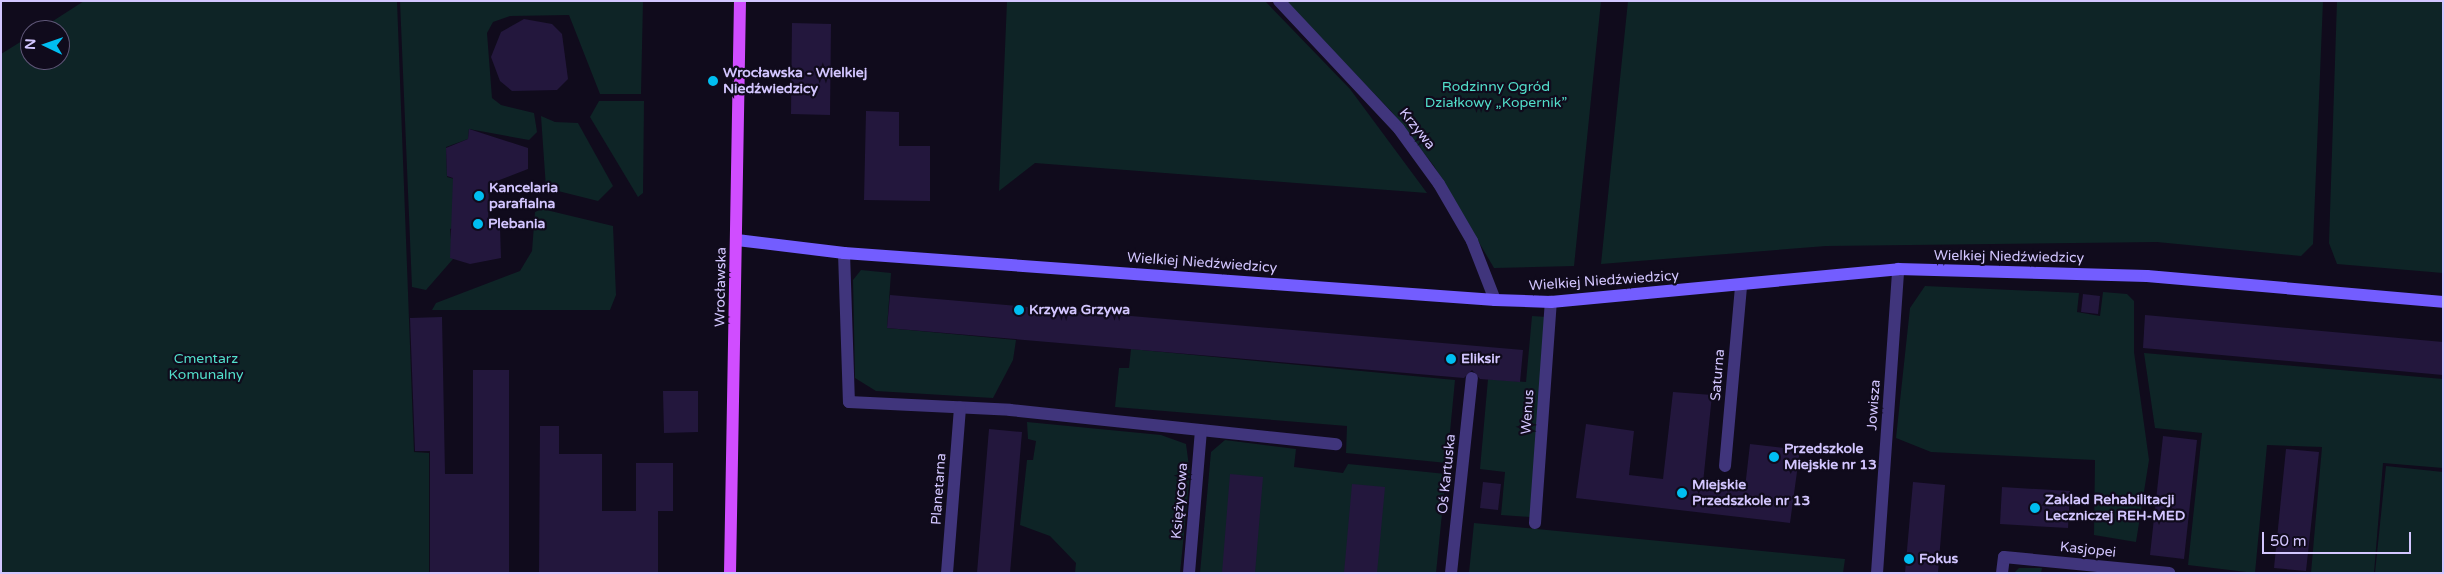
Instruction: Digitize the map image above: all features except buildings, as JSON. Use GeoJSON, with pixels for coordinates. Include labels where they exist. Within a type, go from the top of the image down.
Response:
{"type":"FeatureCollection","features":[{"type":"Feature","properties":{"kind":"main road","name":"Wrocławska"},"geometry":{"type":"LineString","coordinates":[[730,573],[740,1]]}},
{"type":"Feature","properties":{"kind":"street","name":"Krzywa"},"geometry":{"type":"LineString","coordinates":[[1279,1],[1399,129],[1440,184],[1472,241],[1495,300]]}},
{"type":"Feature","properties":{"kind":"street","name":"Wielkiej Niedźwiedzicy"},"geometry":{"type":"LineString","coordinates":[[737,240],[844,252],[1495,300],[1551,302],[1741,287],[1898,269],[2147,276],[2443,302]]}},
{"type":"Feature","properties":{"kind":"street"},"geometry":{"type":"LineString","coordinates":[[844,252],[849,402],[960,408],[1336,444]]}},
{"type":"Feature","properties":{"kind":"street","name":"Jowisza"},"geometry":{"type":"LineString","coordinates":[[1877,573],[1898,269]]}},
{"type":"Feature","properties":{"kind":"street","name":"Saturna"},"geometry":{"type":"LineString","coordinates":[[1725,466],[1741,287]]}},
{"type":"Feature","properties":{"kind":"street","name":"Wenus"},"geometry":{"type":"LineString","coordinates":[[1535,523],[1551,302]]}},
{"type":"Feature","properties":{"kind":"street","name":"Oś Kartuska"},"geometry":{"type":"LineString","coordinates":[[1451,573],[1472,378]]}},
{"type":"Feature","properties":{"kind":"street","name":"Planetarna"},"geometry":{"type":"LineString","coordinates":[[947,573],[960,408]]}},
{"type":"Feature","properties":{"kind":"street","name":"Księżycowa"},"geometry":{"type":"LineString","coordinates":[[1189,573],[1201,431]]}},
{"type":"Feature","properties":{"kind":"street","name":"Kasjopei"},"geometry":{"type":"LineString","coordinates":[[2002,573],[2004,557],[2168,573]]}},
{"type":"Feature","properties":{"kind":"green space","name":"Cmentarz Komunalny"},"geometry":{"type":"Polygon","coordinates":[[[84,1],[397,1],[414,452],[429,453],[429,573],[1,573],[1,54],[20,42],[20,70],[70,70],[70,20],[55,20],[84,1]]]}},
{"type":"Feature","properties":{"kind":"green space"},"geometry":{"type":"Polygon","coordinates":[[[400,1],[643,1],[641,94],[600,94],[569,15],[510,16],[493,22],[487,33],[492,98],[501,105],[534,113],[537,132],[529,140],[469,129],[468,139],[446,147],[447,177],[469,183],[466,224],[450,229],[453,259],[426,290],[412,287],[400,1]]]}},
{"type":"Feature","properties":{"kind":"green space"},"geometry":{"type":"Polygon","coordinates":[[[1007,1],[1265,1],[1350,89],[1427,193],[1035,163],[999,191],[1007,1]]]}},
{"type":"Feature","properties":{"kind":"green space","name":"Rodzinny Ogród Działkowy „Kopernik”"},"geometry":{"type":"Polygon","coordinates":[[[1285,1],[1601,1],[1574,266],[1494,268],[1434,166],[1391,111],[1285,1]]]}},
{"type":"Feature","properties":{"kind":"green space"},"geometry":{"type":"Polygon","coordinates":[[[1628,1],[2323,1],[2313,244],[2301,256],[2157,242],[1826,246],[1601,264],[1628,1]]]}},
{"type":"Feature","properties":{"kind":"green space"},"geometry":{"type":"Polygon","coordinates":[[[2337,1],[2443,1],[2443,273],[2337,264],[2329,243],[2337,1]]]}},
{"type":"Feature","properties":{"kind":"green space"},"geometry":{"type":"Polygon","coordinates":[[[599,101],[644,101],[643,193],[638,197],[590,117],[599,101]]]}},
{"type":"Feature","properties":{"kind":"green space"},"geometry":{"type":"Polygon","coordinates":[[[541,116],[555,122],[578,123],[613,186],[598,201],[546,188],[541,116]]]}},
{"type":"Feature","properties":{"kind":"green space"},"geometry":{"type":"Polygon","coordinates":[[[542,209],[613,226],[616,295],[610,310],[432,310],[436,303],[520,271],[532,251],[535,212],[542,209]]]}},
{"type":"Feature","properties":{"kind":"green space"},"geometry":{"type":"Polygon","coordinates":[[[861,270],[891,273],[887,328],[1016,340],[1013,360],[993,398],[876,391],[855,378],[853,280],[861,270]]]}},
{"type":"Feature","properties":{"kind":"green space"},"geometry":{"type":"Polygon","coordinates":[[[1925,286],[2079,293],[2077,312],[2100,316],[2103,292],[2127,294],[2134,301],[2134,352],[2149,460],[2136,542],[2094,535],[2095,460],[1931,452],[1896,438],[1910,308],[1925,286]]]}},
{"type":"Feature","properties":{"kind":"green space"},"geometry":{"type":"Polygon","coordinates":[[[1532,316],[1547,317],[1530,517],[1501,515],[1505,472],[1480,469],[1488,379],[1526,382],[1532,316]]]}},
{"type":"Feature","properties":{"kind":"green space"},"geometry":{"type":"Polygon","coordinates":[[[1131,349],[1455,380],[1447,463],[1346,453],[1347,426],[1115,407],[1119,368],[1129,368],[1131,349]]]}},
{"type":"Feature","properties":{"kind":"green space"},"geometry":{"type":"Polygon","coordinates":[[[2144,353],[2443,379],[2443,468],[2383,463],[2374,573],[2311,573],[2322,447],[2267,445],[2255,573],[2188,565],[2202,433],[2155,428],[2144,353]]]}},
{"type":"Feature","properties":{"kind":"green space"},"geometry":{"type":"Polygon","coordinates":[[[1027,422],[1161,435],[1186,444],[1190,474],[1180,573],[1075,573],[1076,563],[1050,536],[1020,525],[1027,460],[1033,460],[1036,441],[1028,439],[1027,422]]]}},
{"type":"Feature","properties":{"kind":"green space"},"geometry":{"type":"Polygon","coordinates":[[[1225,440],[1296,449],[1294,467],[1343,473],[1348,464],[1446,474],[1436,573],[1200,573],[1211,452],[1225,440]]]}},
{"type":"Feature","properties":{"kind":"green space"},"geometry":{"type":"Polygon","coordinates":[[[2386,466],[2443,472],[2443,573],[2375,573],[2386,466]]]}},
{"type":"Feature","properties":{"kind":"green space"},"geometry":{"type":"Polygon","coordinates":[[[1474,523],[1845,559],[1843,573],[1469,573],[1474,523]]]}},
{"type":"Feature","properties":{"kind":"green space"},"geometry":{"type":"Polygon","coordinates":[[[2019,568],[2042,568],[2041,573],[2014,573],[2019,568]]]}},
{"type":"Feature","properties":{"kind":"place","name":"Wrocławska - Wielkiej Niedźwiedzicy"},"geometry":{"type":"Point","coordinates":[713,81]}},
{"type":"Feature","properties":{"kind":"place","name":"Kancelaria parafialna"},"geometry":{"type":"Point","coordinates":[479,196]}},
{"type":"Feature","properties":{"kind":"place","name":"Plebania"},"geometry":{"type":"Point","coordinates":[478,224]}},
{"type":"Feature","properties":{"kind":"place","name":"Krzywa Grzywa"},"geometry":{"type":"Point","coordinates":[1019,310]}},
{"type":"Feature","properties":{"kind":"place","name":"Eliksir"},"geometry":{"type":"Point","coordinates":[1451,359]}},
{"type":"Feature","properties":{"kind":"place","name":"Przedszkole Miejskie nr 13"},"geometry":{"type":"Point","coordinates":[1774,457]}},
{"type":"Feature","properties":{"kind":"place","name":"Miejskie Przedszkole nr 13"},"geometry":{"type":"Point","coordinates":[1682,493]}},
{"type":"Feature","properties":{"kind":"place","name":"Zaklad Rehabilitacji Leczniczej REH-MED"},"geometry":{"type":"Point","coordinates":[2035,508]}},
{"type":"Feature","properties":{"kind":"place","name":"Fokus"},"geometry":{"type":"Point","coordinates":[1909,559]}}]}
